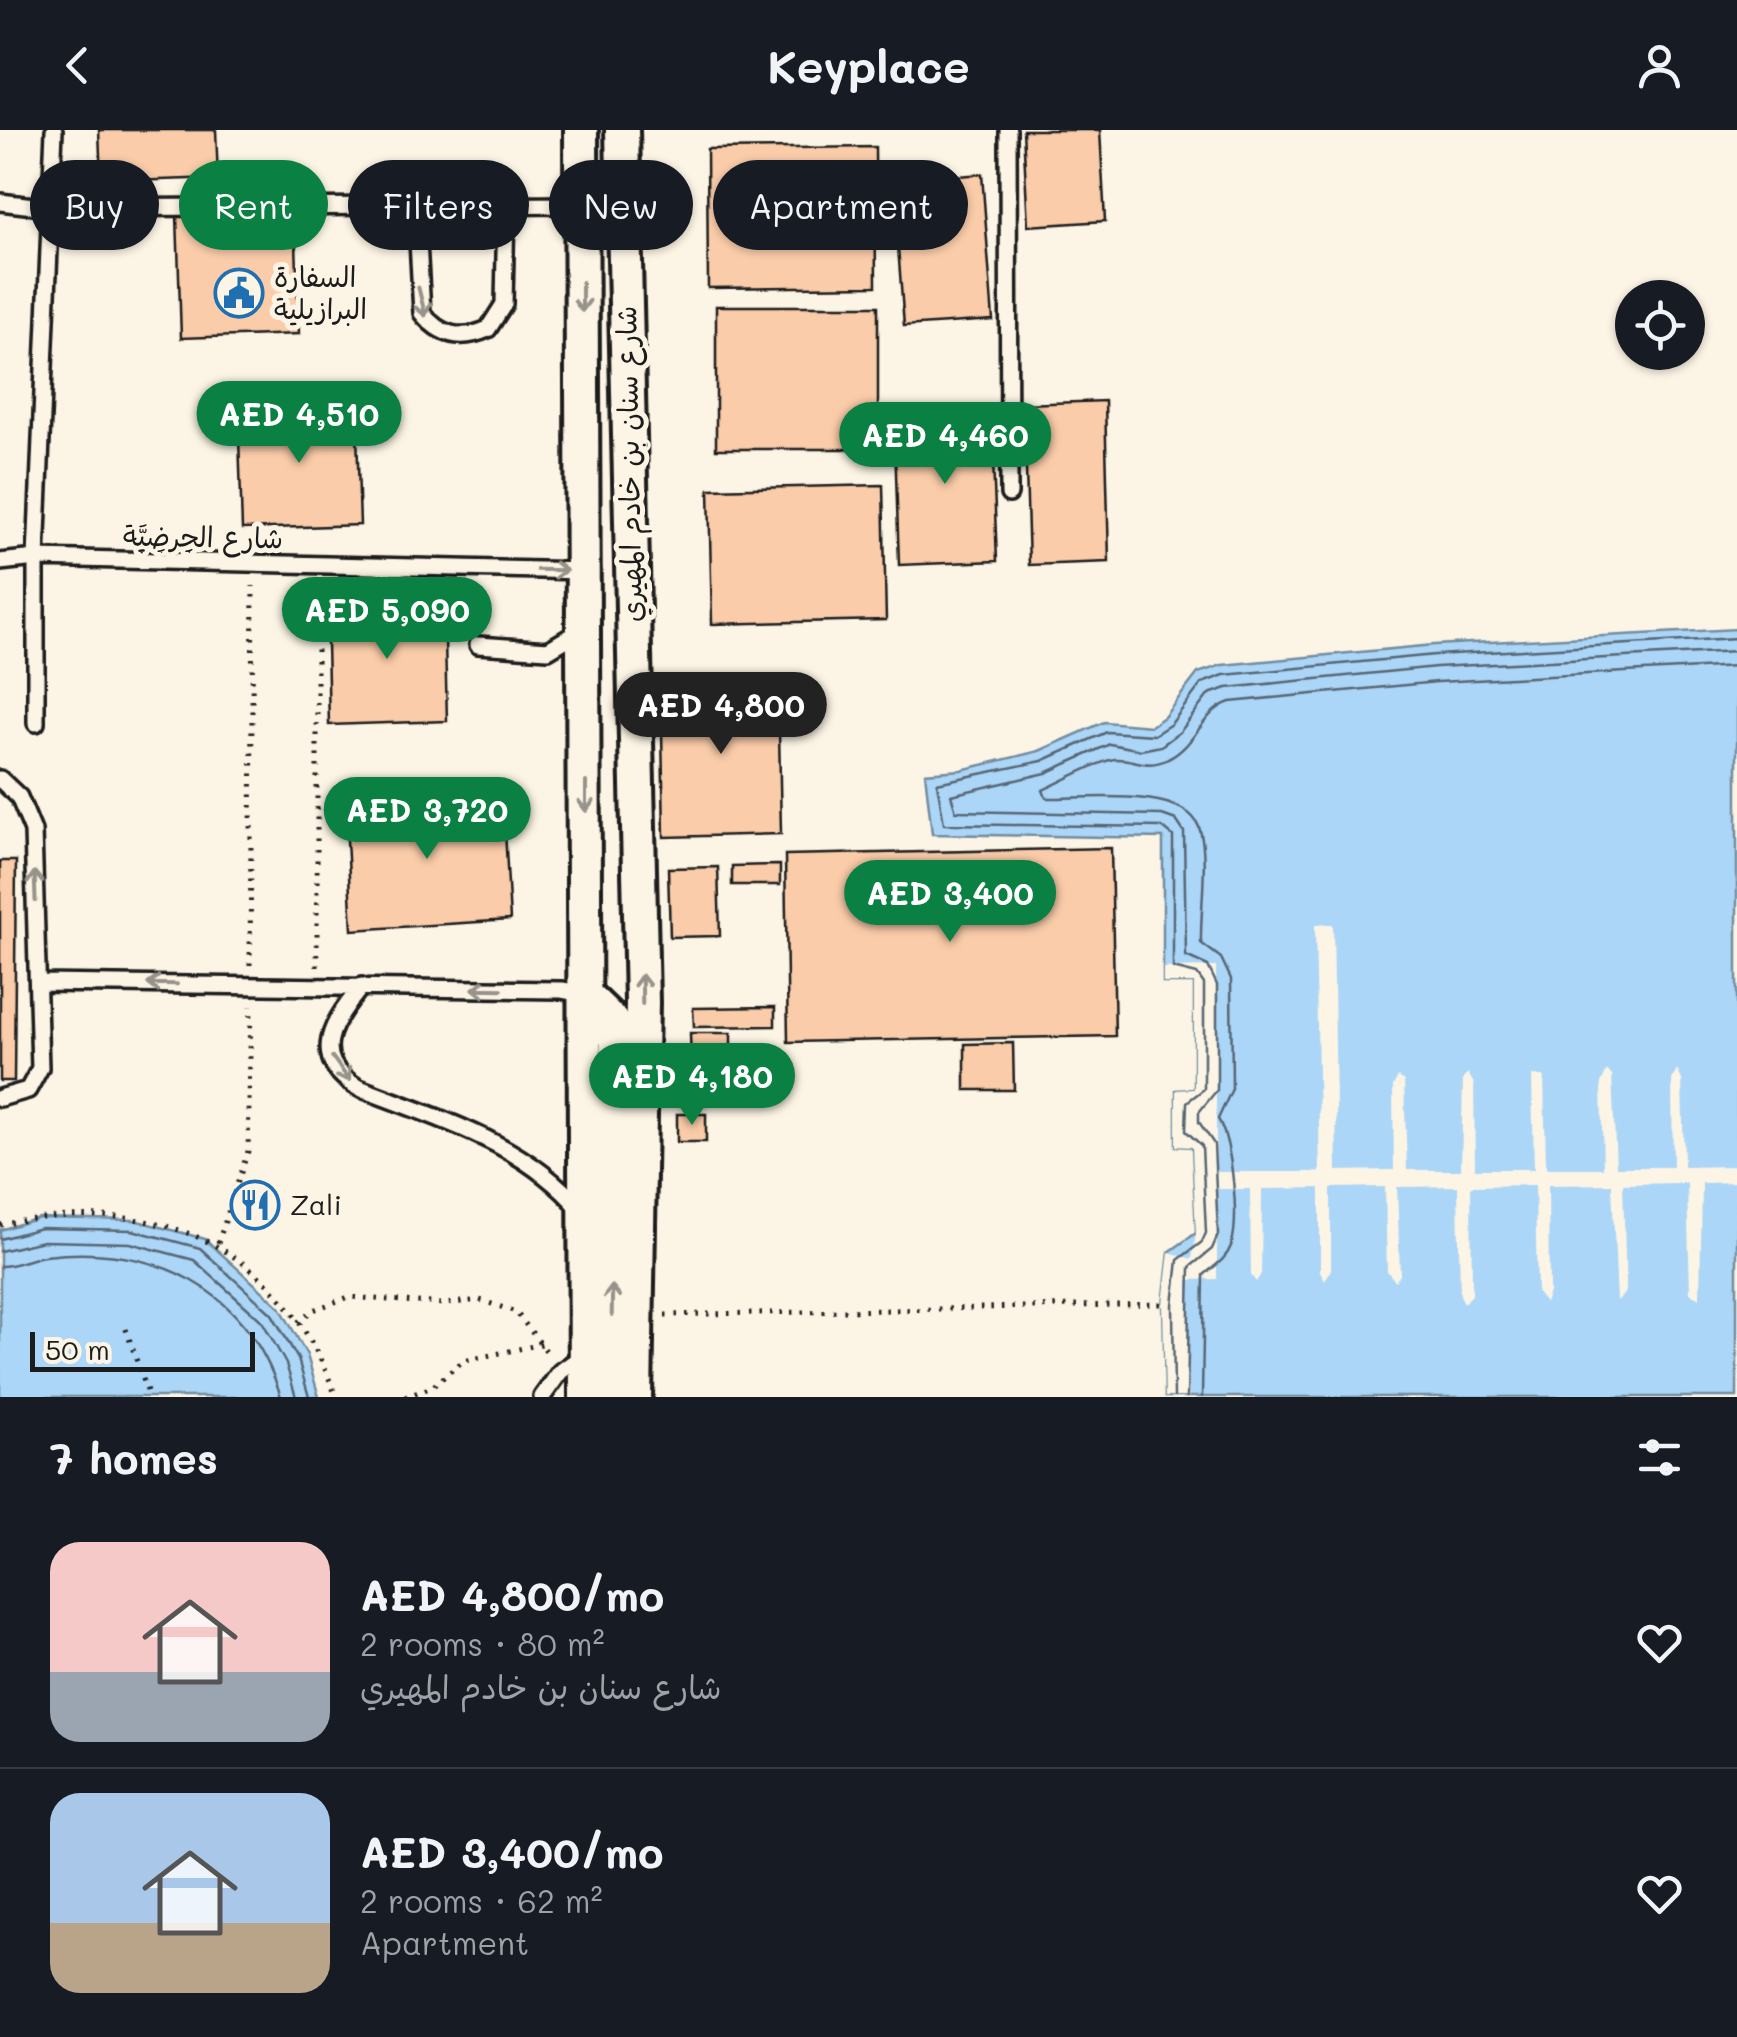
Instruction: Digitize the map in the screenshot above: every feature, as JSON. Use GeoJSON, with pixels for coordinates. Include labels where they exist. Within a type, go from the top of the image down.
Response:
{"type":"FeatureCollection","features":[{"type":"Feature","properties":{"kind":"street","name":"شارع سنان بن خادم المهيري"},"geometry":{"type":"LineString","coordinates":[[581,130],[581,160]]}},
{"type":"Feature","properties":{"kind":"street","name":"شارع سنان بن خادم المهيري"},"geometry":{"type":"LineString","coordinates":[[622,130],[642,1002],[635,1397]]}},
{"type":"Feature","properties":{"kind":"street","name":"شارع سنان بن خادم المهيري"},"geometry":{"type":"LineString","coordinates":[[582,250],[584,1214],[572,1363],[586,1397]]}},
{"type":"Feature","properties":{"kind":"street"},"geometry":{"type":"LineString","coordinates":[[584,994],[611,1020],[617,1042],[609,1397]]}},
{"type":"Feature","properties":{"kind":"lane"},"geometry":{"type":"LineString","coordinates":[[53,160],[54,130]]}},
{"type":"Feature","properties":{"kind":"lane"},"geometry":{"type":"LineString","coordinates":[[1008,130],[1009,494]]}},
{"type":"Feature","properties":{"kind":"lane"},"geometry":{"type":"LineString","coordinates":[[0,202],[30,206]]}},
{"type":"Feature","properties":{"kind":"lane"},"geometry":{"type":"LineString","coordinates":[[159,207],[348,206]]}},
{"type":"Feature","properties":{"kind":"lane"},"geometry":{"type":"LineString","coordinates":[[36,723],[36,558],[49,250]]}},
{"type":"Feature","properties":{"kind":"lane"},"geometry":{"type":"LineString","coordinates":[[418,250],[422,313],[444,333],[458,336],[488,329],[498,318],[504,304],[505,250]]}},
{"type":"Feature","properties":{"kind":"lane","name":"شارع الحِرضِيَّة"},"geometry":{"type":"LineString","coordinates":[[0,562],[36,558],[585,571]]}},
{"type":"Feature","properties":{"kind":"lane"},"geometry":{"type":"LineString","coordinates":[[478,646],[548,650],[585,627]]}},
{"type":"Feature","properties":{"kind":"lane"},"geometry":{"type":"LineString","coordinates":[[548,650],[586,687]]}},
{"type":"Feature","properties":{"kind":"lane"},"geometry":{"type":"LineString","coordinates":[[0,778],[19,798],[33,831],[40,1068],[28,1090],[0,1098]]}},
{"type":"Feature","properties":{"kind":"lane"},"geometry":{"type":"LineString","coordinates":[[38,983],[562,990],[584,994]]}},
{"type":"Feature","properties":{"kind":"lane"},"geometry":{"type":"LineString","coordinates":[[362,986],[332,1028],[330,1052],[338,1073],[357,1087],[516,1152],[562,1188],[584,1214]]}},
{"type":"Feature","properties":{"kind":"lane"},"geometry":{"type":"LineString","coordinates":[[542,1397],[572,1363]]}},
{"type":"Feature","properties":{"kind":"path"},"geometry":{"type":"LineString","coordinates":[[218,1243],[248,1152],[253,1080],[250,985],[254,563]]}},
{"type":"Feature","properties":{"kind":"path"},"geometry":{"type":"LineString","coordinates":[[316,986],[318,565]]}},
{"type":"Feature","properties":{"kind":"path"},"geometry":{"type":"LineString","coordinates":[[0,1225],[108,1214],[170,1225],[218,1243],[262,1278],[298,1322],[336,1397]]}},
{"type":"Feature","properties":{"kind":"path"},"geometry":{"type":"LineString","coordinates":[[298,1322],[313,1310],[349,1296],[444,1304],[480,1300],[516,1312],[542,1344],[572,1363]]}},
{"type":"Feature","properties":{"kind":"path"},"geometry":{"type":"LineString","coordinates":[[639,1316],[1163,1304]]}},
{"type":"Feature","properties":{"kind":"path"},"geometry":{"type":"LineString","coordinates":[[126,1329],[149,1397]]}},
{"type":"Feature","properties":{"kind":"path"},"geometry":{"type":"LineString","coordinates":[[405,1397],[432,1387],[464,1362],[542,1344]]}},
{"type":"Feature","properties":{"kind":"water"},"geometry":{"type":"Polygon","coordinates":[[[1737,629],[1737,1397],[1165,1397],[1163,1304],[1169,1252],[1196,1233],[1192,1147],[1176,1146],[1176,1090],[1194,1089],[1194,983],[1163,983],[1163,838],[932,834],[925,773],[961,770],[1039,751],[1104,722],[1151,726],[1164,717],[1198,673],[1222,665],[1434,645],[1737,629]]]}},
{"type":"Feature","properties":{"kind":"water"},"geometry":{"type":"Polygon","coordinates":[[[39,1218],[134,1220],[205,1239],[280,1307],[307,1355],[319,1397],[0,1397],[0,1230],[39,1218]]]}},
{"type":"Feature","properties":{"kind":"pier"},"geometry":{"type":"Polygon","coordinates":[[[1333,924],[1337,1171],[1394,1170],[1393,1086],[1398,1077],[1404,1081],[1407,1170],[1461,1170],[1463,1079],[1468,1073],[1474,1084],[1475,1169],[1534,1169],[1532,1076],[1544,1076],[1546,1168],[1603,1168],[1601,1083],[1607,1070],[1612,1076],[1616,1167],[1673,1167],[1672,1080],[1677,1070],[1682,1080],[1684,1167],[1737,1166],[1737,1182],[1702,1183],[1700,1298],[1690,1293],[1687,1183],[1623,1184],[1626,1292],[1617,1301],[1612,1184],[1548,1185],[1549,1292],[1545,1303],[1537,1293],[1535,1185],[1471,1186],[1472,1295],[1464,1303],[1460,1295],[1458,1186],[1397,1187],[1400,1275],[1395,1281],[1387,1271],[1385,1187],[1331,1188],[1331,1269],[1325,1281],[1320,1271],[1320,1188],[1262,1189],[1261,1274],[1256,1282],[1251,1275],[1250,1189],[1217,1189],[1217,1279],[1188,1280],[1189,1397],[1165,1397],[1163,1304],[1169,1252],[1192,1259],[1196,1234],[1192,1147],[1176,1146],[1176,1090],[1194,1089],[1194,983],[1163,983],[1163,968],[1216,967],[1216,1172],[1320,1172],[1315,925],[1333,924]]]}},
{"type":"Feature","properties":{"kind":"building"},"geometry":{"type":"Polygon","coordinates":[[[99,130],[216,130],[217,160],[179,160],[179,179],[159,180],[159,160],[100,160],[99,130]]]}},
{"type":"Feature","properties":{"kind":"building"},"geometry":{"type":"Polygon","coordinates":[[[1023,130],[1100,130],[1105,221],[1028,226],[1023,130]]]}},
{"type":"Feature","properties":{"kind":"building"},"geometry":{"type":"Polygon","coordinates":[[[875,147],[875,160],[713,160],[713,250],[876,250],[876,286],[708,288],[707,149],[875,147]]]}},
{"type":"Feature","properties":{"kind":"building"},"geometry":{"type":"Polygon","coordinates":[[[982,174],[993,320],[904,326],[898,250],[968,250],[968,175],[982,174]]]}},
{"type":"Feature","properties":{"kind":"building"},"geometry":{"type":"Polygon","coordinates":[[[177,215],[179,250],[296,250],[299,334],[181,338],[177,215]]]}},
{"type":"Feature","properties":{"kind":"building"},"geometry":{"type":"Polygon","coordinates":[[[716,306],[878,306],[878,449],[716,449],[716,306]]]}},
{"type":"Feature","properties":{"kind":"building"},"geometry":{"type":"Polygon","coordinates":[[[1105,401],[1109,562],[1029,565],[1024,404],[1105,401]]]}},
{"type":"Feature","properties":{"kind":"building"},"geometry":{"type":"Polygon","coordinates":[[[356,402],[360,525],[242,529],[238,406],[356,402]]]}},
{"type":"Feature","properties":{"kind":"building"},"geometry":{"type":"Polygon","coordinates":[[[991,408],[997,561],[899,565],[894,412],[991,408]]]}},
{"type":"Feature","properties":{"kind":"building"},"geometry":{"type":"Polygon","coordinates":[[[883,485],[886,620],[712,624],[709,489],[883,485]]]}},
{"type":"Feature","properties":{"kind":"building"},"geometry":{"type":"Polygon","coordinates":[[[444,598],[447,721],[329,725],[326,602],[444,598]]]}},
{"type":"Feature","properties":{"kind":"building"},"geometry":{"type":"Polygon","coordinates":[[[778,677],[781,834],[664,837],[661,679],[778,677]]]}},
{"type":"Feature","properties":{"kind":"building"},"geometry":{"type":"Polygon","coordinates":[[[503,795],[510,920],[352,930],[345,804],[503,795]]]}},
{"type":"Feature","properties":{"kind":"building"},"geometry":{"type":"Polygon","coordinates":[[[1111,848],[1115,1036],[788,1042],[785,855],[1111,848]]]}},
{"type":"Feature","properties":{"kind":"building"},"geometry":{"type":"Polygon","coordinates":[[[0,861],[16,861],[14,1081],[0,1081],[0,861]]]}},
{"type":"Feature","properties":{"kind":"building"},"geometry":{"type":"Polygon","coordinates":[[[780,865],[780,885],[732,885],[732,866],[780,865]]]}},
{"type":"Feature","properties":{"kind":"building"},"geometry":{"type":"Polygon","coordinates":[[[718,867],[720,936],[670,937],[668,868],[718,867]]]}},
{"type":"Feature","properties":{"kind":"building"},"geometry":{"type":"Polygon","coordinates":[[[775,1007],[775,1026],[694,1027],[693,1008],[775,1007]]]}},
{"type":"Feature","properties":{"kind":"building"},"geometry":{"type":"Polygon","coordinates":[[[690,1033],[731,1033],[731,1068],[691,1068],[690,1033]]]}},
{"type":"Feature","properties":{"kind":"building"},"geometry":{"type":"Polygon","coordinates":[[[1013,1043],[1014,1090],[965,1090],[965,1044],[1013,1043]]]}},
{"type":"Feature","properties":{"kind":"building"},"geometry":{"type":"Polygon","coordinates":[[[677,1114],[706,1114],[706,1142],[677,1142],[677,1114]]]}},
{"type":"Feature","properties":{"kind":"place","name":"السفارة البرازيلية"},"geometry":{"type":"Point","coordinates":[239,293]}},
{"type":"Feature","properties":{"kind":"place","name":"Zali"},"geometry":{"type":"Point","coordinates":[255,1205]}}]}
